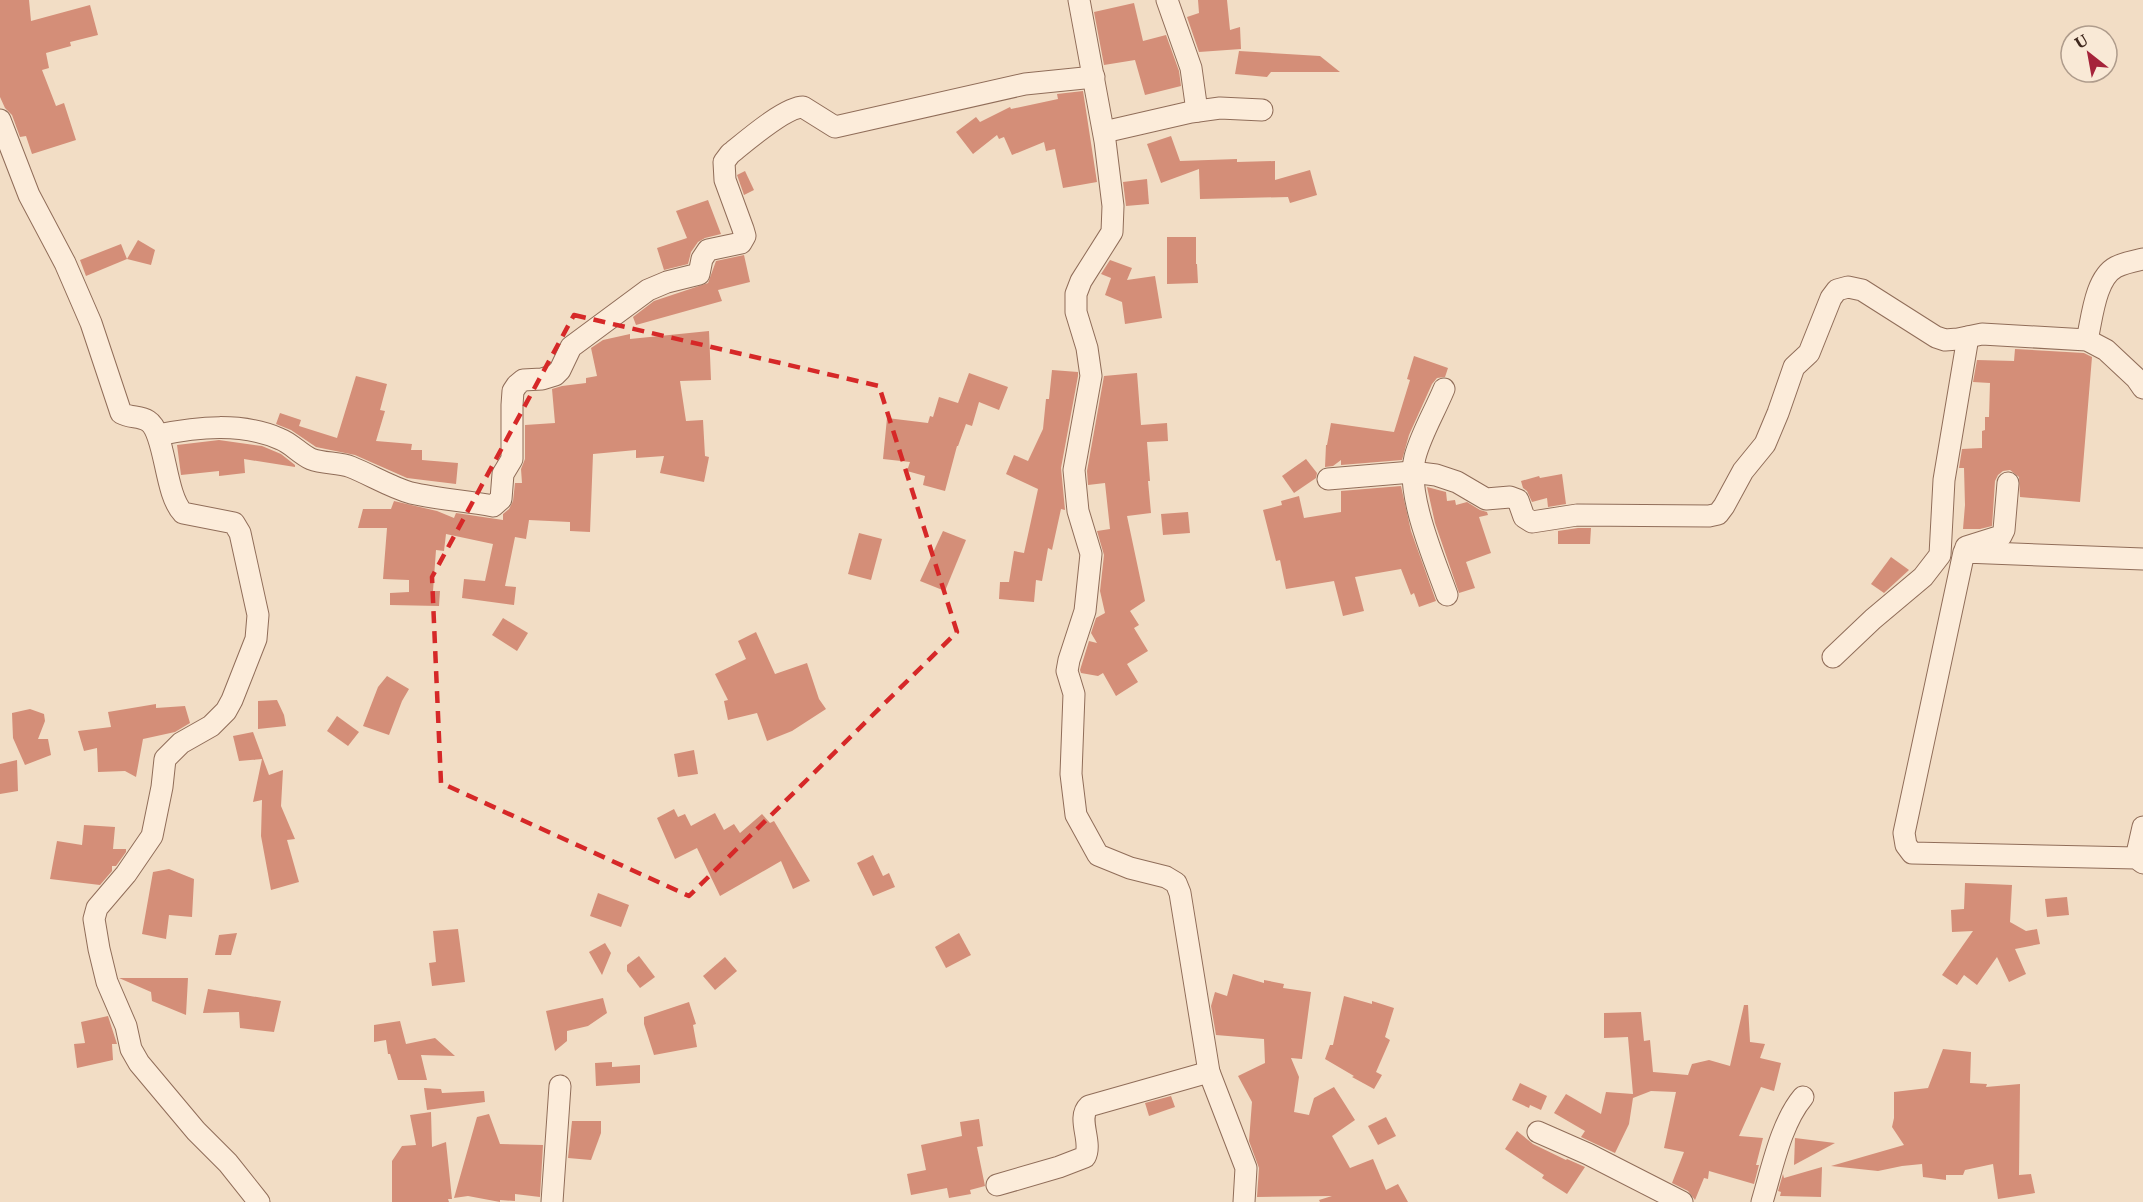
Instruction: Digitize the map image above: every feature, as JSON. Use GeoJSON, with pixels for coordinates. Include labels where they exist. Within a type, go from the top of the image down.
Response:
{"type":"FeatureCollection","features":[{"type":"Feature","properties":{"kind":"street"},"geometry":{"type":"LineString","coordinates":[[1080,0],[1104,132],[1113,206],[1112,232],[1081,281],[1076,294],[1076,312],[1087,348],[1091,376],[1074,470],[1078,511],[1091,554],[1085,611],[1067,671],[1074,694],[1071,774],[1076,815],[1098,855],[1130,868],[1166,877],[1176,883],[1180,893],[1209,1072],[1246,1168],[1244,1202]]}},
{"type":"Feature","properties":{"kind":"street"},"geometry":{"type":"LineString","coordinates":[[1167,0],[1191,68],[1197,111]]}},
{"type":"Feature","properties":{"kind":"street"},"geometry":{"type":"LineString","coordinates":[[158,435],[181,430],[217,427],[261,433],[282,439],[309,458],[322,463],[349,466],[410,493],[493,506],[501,499],[503,474],[512,459],[513,391],[523,380],[542,380],[555,375],[572,347],[648,290],[667,282],[699,274],[702,259],[708,250],[741,243],[745,236],[725,180],[724,162],[730,154],[784,113],[803,106],[835,127],[1025,84],[1094,77]]}},
{"type":"Feature","properties":{"kind":"street"},"geometry":{"type":"LineString","coordinates":[[1104,132],[1197,111],[1220,108],[1262,110]]}},
{"type":"Feature","properties":{"kind":"street"},"geometry":{"type":"LineString","coordinates":[[0,120],[29,195],[65,263],[91,323],[121,413],[149,422],[156,429],[168,480],[183,513],[234,523],[240,533],[257,605],[259,623],[256,639],[226,711],[211,726],[181,743],[165,759],[152,836],[126,874],[97,908],[94,919],[107,982],[126,1026],[131,1049],[139,1063],[196,1131],[228,1163],[259,1202]]}},
{"type":"Feature","properties":{"kind":"street"},"geometry":{"type":"LineString","coordinates":[[2087,340],[2096,298],[2107,274],[2115,267],[2143,259]]}},
{"type":"Feature","properties":{"kind":"street"},"geometry":{"type":"LineString","coordinates":[[1328,479],[1412,472],[1436,475],[1457,482],[1486,498],[1510,497],[1518,500],[1524,517],[1532,522],[1577,515],[1708,516],[1718,513],[1743,471],[1765,444],[1779,412],[1794,366],[1809,353],[1830,298],[1837,290],[1848,286],[1862,290],[1936,337],[1946,340],[1982,334],[2087,340],[2106,350],[2136,378],[2143,388]]}},
{"type":"Feature","properties":{"kind":"street"},"geometry":{"type":"LineString","coordinates":[[1833,657],[1873,619],[1923,577],[1940,555],[1944,480],[1968,337]]}},
{"type":"Feature","properties":{"kind":"street"},"geometry":{"type":"LineString","coordinates":[[1444,389],[1415,457],[1412,472],[1419,514],[1447,596]]}},
{"type":"Feature","properties":{"kind":"street"},"geometry":{"type":"LineString","coordinates":[[1940,555],[2001,536],[2004,531],[2008,483]]}},
{"type":"Feature","properties":{"kind":"street"},"geometry":{"type":"LineString","coordinates":[[2143,559],[1964,552],[1904,833],[1906,844],[1912,853],[2140,861],[2143,827]]}},
{"type":"Feature","properties":{"kind":"street"},"geometry":{"type":"LineString","coordinates":[[997,1185],[1085,1157],[1088,1150],[1084,1114],[1089,1106],[1209,1072]]}},
{"type":"Feature","properties":{"kind":"street"},"geometry":{"type":"LineString","coordinates":[[552,1202],[560,1086]]}},
{"type":"Feature","properties":{"kind":"street"},"geometry":{"type":"LineString","coordinates":[[1762,1202],[1785,1129],[1796,1104],[1803,1097]]}},
{"type":"Feature","properties":{"kind":"street"},"geometry":{"type":"LineString","coordinates":[[1538,1132],[1588,1154],[1682,1202]]}},
{"type":"Feature","properties":{"kind":"highlighted area"},"geometry":{"type":"Polygon","coordinates":[[[574,315],[879,386],[957,632],[689,896],[441,783],[432,577],[574,315]]]}},
{"type":"Feature","properties":{"kind":"building"},"geometry":{"type":"Polygon","coordinates":[[[0,0],[29,0],[31,21],[90,5],[98,35],[70,42],[71,46],[46,53],[49,68],[42,70],[56,106],[64,103],[76,140],[32,154],[26,136],[20,137],[12,115],[5,108],[0,97],[0,0]]]}},
{"type":"Feature","properties":{"kind":"building"},"geometry":{"type":"Polygon","coordinates":[[[1198,0],[1227,0],[1230,30],[1240,27],[1241,49],[1199,52],[1187,17],[1199,13],[1198,0]]]}},
{"type":"Feature","properties":{"kind":"building"},"geometry":{"type":"Polygon","coordinates":[[[1134,3],[1143,41],[1166,35],[1179,71],[1181,86],[1145,95],[1135,60],[1104,65],[1094,12],[1134,3]]]}},
{"type":"Feature","properties":{"kind":"building"},"geometry":{"type":"Polygon","coordinates":[[[1239,51],[1320,56],[1340,72],[1271,72],[1267,77],[1235,74],[1239,51]]]}},
{"type":"Feature","properties":{"kind":"building"},"geometry":{"type":"Polygon","coordinates":[[[1083,91],[1097,182],[1063,188],[1055,149],[1046,151],[1044,142],[1012,155],[1004,137],[999,139],[997,135],[973,154],[956,132],[976,117],[980,122],[1010,107],[1011,109],[1058,99],[1057,94],[1083,91]]]}},
{"type":"Feature","properties":{"kind":"building"},"geometry":{"type":"Polygon","coordinates":[[[1171,136],[1180,161],[1237,159],[1237,162],[1275,161],[1275,180],[1310,170],[1317,195],[1290,203],[1288,197],[1200,199],[1199,169],[1161,183],[1147,144],[1171,136]]]}},
{"type":"Feature","properties":{"kind":"building"},"geometry":{"type":"Polygon","coordinates":[[[745,171],[754,190],[744,195],[737,175],[745,171]]]}},
{"type":"Feature","properties":{"kind":"building"},"geometry":{"type":"Polygon","coordinates":[[[1147,179],[1149,204],[1126,206],[1123,182],[1147,179]]]}},
{"type":"Feature","properties":{"kind":"building"},"geometry":{"type":"Polygon","coordinates":[[[708,200],[721,234],[698,242],[691,252],[688,264],[664,270],[657,248],[687,238],[676,211],[708,200]]]}},
{"type":"Feature","properties":{"kind":"building"},"geometry":{"type":"Polygon","coordinates":[[[1167,237],[1196,237],[1198,283],[1167,284],[1167,237]]]}},
{"type":"Feature","properties":{"kind":"building"},"geometry":{"type":"Polygon","coordinates":[[[138,240],[155,250],[151,265],[127,259],[138,240]]]}},
{"type":"Feature","properties":{"kind":"building"},"geometry":{"type":"Polygon","coordinates":[[[121,244],[127,259],[86,276],[80,260],[121,244]]]}},
{"type":"Feature","properties":{"kind":"building"},"geometry":{"type":"Polygon","coordinates":[[[744,255],[750,282],[718,290],[722,301],[636,325],[633,317],[654,301],[708,283],[716,261],[744,255]]]}},
{"type":"Feature","properties":{"kind":"building"},"geometry":{"type":"Polygon","coordinates":[[[1110,260],[1132,268],[1127,280],[1155,276],[1162,318],[1125,324],[1122,302],[1105,295],[1111,278],[1101,274],[1110,260]]]}},
{"type":"Feature","properties":{"kind":"building"},"geometry":{"type":"Polygon","coordinates":[[[709,331],[711,380],[680,381],[686,421],[703,420],[705,456],[709,457],[704,482],[660,473],[664,456],[636,458],[636,450],[593,454],[590,532],[570,531],[570,522],[529,520],[526,539],[515,537],[505,586],[516,587],[514,605],[462,598],[464,579],[485,581],[493,544],[446,534],[444,551],[436,550],[433,591],[440,591],[439,606],[390,605],[390,593],[409,592],[409,580],[383,579],[387,528],[358,528],[363,509],[391,509],[394,501],[437,511],[454,518],[456,513],[503,520],[503,514],[513,501],[515,483],[522,483],[525,425],[555,423],[552,389],[586,383],[586,378],[597,376],[591,348],[603,340],[630,334],[630,339],[709,331]]]}},
{"type":"Feature","properties":{"kind":"building"},"geometry":{"type":"Polygon","coordinates":[[[2015,349],[2084,353],[2092,357],[2080,502],[2020,497],[2019,477],[2010,470],[2003,471],[1995,481],[1992,526],[1963,529],[1964,468],[1959,468],[1962,449],[1982,448],[1985,417],[1989,417],[1990,383],[1973,382],[1977,360],[2014,361],[2015,349]]]}},
{"type":"Feature","properties":{"kind":"building"},"geometry":{"type":"Polygon","coordinates":[[[1414,356],[1448,368],[1445,377],[1437,378],[1432,384],[1409,435],[1402,460],[1341,465],[1341,460],[1333,466],[1325,467],[1326,445],[1331,423],[1394,432],[1410,380],[1407,379],[1414,356]]]}},
{"type":"Feature","properties":{"kind":"building"},"geometry":{"type":"Polygon","coordinates":[[[1052,370],[1078,372],[1061,468],[1065,510],[1061,509],[1052,550],[1048,548],[1042,581],[1036,580],[1034,602],[999,599],[1000,582],[1009,582],[1014,551],[1024,553],[1038,489],[1006,474],[1014,455],[1028,461],[1043,429],[1052,370]]]}},
{"type":"Feature","properties":{"kind":"building"},"geometry":{"type":"Polygon","coordinates":[[[969,373],[1008,387],[999,410],[979,402],[972,426],[966,424],[957,446],[945,491],[923,485],[925,476],[907,471],[910,462],[883,459],[887,418],[928,423],[930,416],[933,417],[939,397],[958,403],[969,373]]]}},
{"type":"Feature","properties":{"kind":"building"},"geometry":{"type":"Polygon","coordinates":[[[1137,373],[1141,425],[1167,423],[1168,441],[1147,442],[1151,513],[1127,516],[1145,601],[1130,611],[1139,625],[1134,628],[1148,651],[1127,664],[1138,682],[1116,696],[1103,673],[1098,676],[1081,673],[1080,670],[1089,641],[1097,643],[1091,633],[1096,618],[1105,613],[1100,591],[1104,555],[1097,531],[1110,529],[1105,483],[1088,485],[1087,471],[1104,376],[1137,373]]]}},
{"type":"Feature","properties":{"kind":"building"},"geometry":{"type":"Polygon","coordinates":[[[356,376],[387,384],[380,410],[385,411],[376,441],[412,444],[411,450],[422,450],[422,460],[458,463],[456,484],[407,478],[355,455],[316,447],[291,430],[276,424],[280,413],[301,420],[299,426],[337,438],[356,376]]]}},
{"type":"Feature","properties":{"kind":"building"},"geometry":{"type":"Polygon","coordinates":[[[219,440],[262,446],[281,454],[295,467],[244,459],[245,473],[219,476],[219,471],[181,475],[177,445],[219,440]]]}},
{"type":"Feature","properties":{"kind":"building"},"geometry":{"type":"Polygon","coordinates":[[[1306,459],[1317,473],[1316,478],[1294,493],[1282,476],[1306,459]]]}},
{"type":"Feature","properties":{"kind":"building"},"geometry":{"type":"Polygon","coordinates":[[[1562,474],[1566,504],[1548,507],[1547,498],[1532,502],[1521,481],[1539,476],[1540,478],[1562,474]]]}},
{"type":"Feature","properties":{"kind":"building"},"geometry":{"type":"Polygon","coordinates":[[[1401,486],[1411,531],[1436,601],[1419,607],[1414,593],[1411,595],[1401,569],[1355,577],[1364,611],[1343,616],[1334,581],[1286,589],[1280,560],[1276,561],[1263,510],[1282,505],[1281,501],[1299,496],[1304,518],[1341,512],[1341,491],[1401,486]]]}},
{"type":"Feature","properties":{"kind":"building"},"geometry":{"type":"Polygon","coordinates":[[[1427,487],[1446,492],[1447,501],[1455,500],[1456,505],[1467,502],[1487,512],[1488,515],[1479,517],[1491,553],[1466,562],[1475,588],[1459,593],[1435,523],[1427,487]]]}},
{"type":"Feature","properties":{"kind":"building"},"geometry":{"type":"Polygon","coordinates":[[[1188,512],[1190,533],[1163,535],[1161,514],[1188,512]]]}},
{"type":"Feature","properties":{"kind":"building"},"geometry":{"type":"Polygon","coordinates":[[[1591,528],[1590,544],[1558,544],[1558,531],[1591,528]]]}},
{"type":"Feature","properties":{"kind":"building"},"geometry":{"type":"Polygon","coordinates":[[[943,531],[966,540],[945,591],[920,581],[943,531]]]}},
{"type":"Feature","properties":{"kind":"building"},"geometry":{"type":"Polygon","coordinates":[[[859,533],[882,539],[871,580],[848,574],[859,533]]]}},
{"type":"Feature","properties":{"kind":"building"},"geometry":{"type":"Polygon","coordinates":[[[1891,557],[1909,570],[1884,593],[1871,584],[1891,557]]]}},
{"type":"Feature","properties":{"kind":"building"},"geometry":{"type":"Polygon","coordinates":[[[503,618],[528,633],[517,651],[492,635],[503,618]]]}},
{"type":"Feature","properties":{"kind":"building"},"geometry":{"type":"Polygon","coordinates":[[[756,632],[775,674],[807,663],[819,699],[826,709],[792,731],[767,741],[757,713],[728,720],[724,701],[728,700],[715,674],[746,659],[738,641],[756,632]]]}},
{"type":"Feature","properties":{"kind":"building"},"geometry":{"type":"Polygon","coordinates":[[[387,676],[409,689],[389,735],[363,726],[378,687],[387,676]]]}},
{"type":"Feature","properties":{"kind":"building"},"geometry":{"type":"Polygon","coordinates":[[[277,700],[286,726],[258,729],[258,701],[277,700]]]}},
{"type":"Feature","properties":{"kind":"building"},"geometry":{"type":"Polygon","coordinates":[[[156,704],[156,708],[185,706],[190,723],[175,732],[143,739],[136,777],[125,771],[98,772],[97,748],[84,751],[78,731],[111,727],[108,712],[156,704]]]}},
{"type":"Feature","properties":{"kind":"building"},"geometry":{"type":"Polygon","coordinates":[[[30,709],[44,714],[45,721],[38,739],[48,739],[51,755],[25,765],[13,738],[12,713],[30,709]]]}},
{"type":"Feature","properties":{"kind":"building"},"geometry":{"type":"Polygon","coordinates":[[[337,716],[359,732],[348,746],[327,731],[337,716]]]}},
{"type":"Feature","properties":{"kind":"building"},"geometry":{"type":"Polygon","coordinates":[[[253,732],[269,775],[283,770],[281,806],[295,839],[287,840],[299,882],[271,890],[261,836],[262,800],[253,802],[262,759],[239,761],[233,736],[253,732]]]}},
{"type":"Feature","properties":{"kind":"building"},"geometry":{"type":"Polygon","coordinates":[[[694,750],[698,774],[678,777],[674,754],[694,750]]]}},
{"type":"Feature","properties":{"kind":"building"},"geometry":{"type":"Polygon","coordinates":[[[17,760],[18,791],[0,794],[0,764],[17,760]]]}},
{"type":"Feature","properties":{"kind":"building"},"geometry":{"type":"Polygon","coordinates":[[[674,809],[678,817],[685,814],[691,826],[715,813],[724,830],[734,824],[740,833],[762,814],[770,823],[774,821],[810,881],[793,889],[781,861],[720,896],[697,848],[675,859],[657,818],[674,809]]]}},
{"type":"Feature","properties":{"kind":"building"},"geometry":{"type":"Polygon","coordinates":[[[84,825],[115,827],[113,849],[126,849],[126,852],[116,866],[112,866],[112,871],[100,885],[50,879],[57,841],[82,845],[84,825]]]}},
{"type":"Feature","properties":{"kind":"building"},"geometry":{"type":"Polygon","coordinates":[[[873,855],[883,876],[889,873],[895,887],[873,896],[857,863],[873,855]]]}},
{"type":"Feature","properties":{"kind":"building"},"geometry":{"type":"Polygon","coordinates":[[[169,869],[194,879],[192,917],[169,915],[166,939],[142,934],[153,872],[169,869]]]}},
{"type":"Feature","properties":{"kind":"building"},"geometry":{"type":"Polygon","coordinates":[[[1965,883],[2012,885],[2010,922],[2026,931],[2037,929],[2040,944],[2015,949],[2026,974],[2009,982],[1997,957],[1977,985],[1964,975],[1957,985],[1942,975],[1973,931],[1952,932],[1951,910],[1964,909],[1965,883]]]}},
{"type":"Feature","properties":{"kind":"building"},"geometry":{"type":"Polygon","coordinates":[[[598,893],[629,905],[621,927],[590,916],[598,893]]]}},
{"type":"Feature","properties":{"kind":"building"},"geometry":{"type":"Polygon","coordinates":[[[2067,897],[2069,915],[2047,917],[2045,899],[2067,897]]]}},
{"type":"Feature","properties":{"kind":"building"},"geometry":{"type":"Polygon","coordinates":[[[458,929],[465,982],[432,986],[429,963],[436,962],[433,931],[458,929]]]}},
{"type":"Feature","properties":{"kind":"building"},"geometry":{"type":"Polygon","coordinates":[[[237,933],[231,955],[215,955],[219,935],[237,933]]]}},
{"type":"Feature","properties":{"kind":"building"},"geometry":{"type":"Polygon","coordinates":[[[959,933],[971,955],[946,968],[935,947],[959,933]]]}},
{"type":"Feature","properties":{"kind":"building"},"geometry":{"type":"Polygon","coordinates":[[[605,943],[611,953],[602,975],[589,952],[605,943]]]}},
{"type":"Feature","properties":{"kind":"building"},"geometry":{"type":"Polygon","coordinates":[[[639,956],[655,977],[640,988],[627,971],[627,965],[639,956]]]}},
{"type":"Feature","properties":{"kind":"building"},"geometry":{"type":"Polygon","coordinates":[[[725,957],[737,971],[715,990],[703,976],[725,957]]]}},
{"type":"Feature","properties":{"kind":"building"},"geometry":{"type":"Polygon","coordinates":[[[1233,974],[1264,983],[1264,980],[1284,984],[1283,988],[1311,992],[1302,1059],[1291,1058],[1299,1077],[1294,1112],[1309,1115],[1314,1098],[1334,1087],[1355,1120],[1332,1136],[1350,1168],[1373,1159],[1386,1190],[1398,1184],[1408,1202],[1320,1202],[1319,1200],[1332,1196],[1257,1197],[1259,1168],[1249,1141],[1252,1102],[1238,1076],[1265,1063],[1264,1039],[1216,1035],[1211,1006],[1215,992],[1227,996],[1233,974]]]}},
{"type":"Feature","properties":{"kind":"building"},"geometry":{"type":"Polygon","coordinates":[[[119,978],[188,978],[186,1015],[152,1001],[151,992],[119,978]]]}},
{"type":"Feature","properties":{"kind":"building"},"geometry":{"type":"Polygon","coordinates":[[[208,989],[281,1001],[274,1032],[240,1028],[239,1012],[203,1013],[208,989]]]}},
{"type":"Feature","properties":{"kind":"building"},"geometry":{"type":"Polygon","coordinates":[[[1344,996],[1394,1008],[1385,1037],[1390,1040],[1376,1072],[1382,1075],[1374,1089],[1325,1059],[1330,1045],[1333,1045],[1344,996]]]}},
{"type":"Feature","properties":{"kind":"building"},"geometry":{"type":"Polygon","coordinates":[[[603,998],[607,1013],[588,1026],[567,1031],[567,1041],[555,1051],[546,1011],[603,998]]]}},
{"type":"Feature","properties":{"kind":"building"},"geometry":{"type":"Polygon","coordinates":[[[689,1002],[696,1024],[693,1025],[697,1047],[654,1055],[644,1017],[689,1002]]]}},
{"type":"Feature","properties":{"kind":"building"},"geometry":{"type":"Polygon","coordinates":[[[1744,1005],[1748,1005],[1750,1042],[1765,1044],[1760,1058],[1781,1063],[1774,1091],[1761,1087],[1739,1136],[1763,1138],[1754,1184],[1709,1171],[1708,1179],[1704,1178],[1695,1200],[1688,1191],[1672,1183],[1684,1152],[1664,1148],[1676,1092],[1651,1091],[1633,1098],[1629,1124],[1615,1153],[1581,1137],[1585,1131],[1554,1113],[1566,1094],[1601,1114],[1606,1092],[1633,1094],[1628,1037],[1604,1038],[1604,1013],[1641,1012],[1644,1041],[1650,1040],[1653,1072],[1688,1075],[1692,1064],[1709,1060],[1730,1066],[1744,1005]]]}},
{"type":"Feature","properties":{"kind":"building"},"geometry":{"type":"Polygon","coordinates":[[[108,1016],[117,1044],[112,1044],[113,1060],[77,1068],[74,1044],[85,1043],[81,1022],[108,1016]]]}},
{"type":"Feature","properties":{"kind":"building"},"geometry":{"type":"Polygon","coordinates":[[[400,1021],[406,1044],[435,1038],[455,1056],[421,1055],[427,1080],[398,1080],[390,1054],[388,1054],[386,1040],[374,1042],[374,1025],[400,1021]]]}},
{"type":"Feature","properties":{"kind":"building"},"geometry":{"type":"Polygon","coordinates":[[[1943,1049],[1971,1052],[1970,1083],[1987,1084],[1986,1087],[2020,1084],[2019,1175],[2031,1174],[2035,1193],[1998,1199],[1993,1164],[1965,1170],[1963,1175],[1946,1175],[1946,1180],[1923,1177],[1922,1164],[1878,1171],[1831,1166],[1904,1145],[1892,1127],[1894,1092],[1928,1088],[1943,1049]]]}},
{"type":"Feature","properties":{"kind":"building"},"geometry":{"type":"Polygon","coordinates":[[[612,1062],[612,1067],[640,1065],[640,1083],[596,1086],[595,1063],[612,1062]]]}},
{"type":"Feature","properties":{"kind":"building"},"geometry":{"type":"Polygon","coordinates":[[[1520,1083],[1547,1096],[1541,1110],[1530,1105],[1529,1108],[1512,1100],[1520,1083]]]}},
{"type":"Feature","properties":{"kind":"building"},"geometry":{"type":"Polygon","coordinates":[[[424,1088],[441,1089],[442,1093],[484,1091],[485,1102],[427,1110],[424,1088]]]}},
{"type":"Feature","properties":{"kind":"building"},"geometry":{"type":"Polygon","coordinates":[[[1171,1096],[1175,1107],[1149,1116],[1145,1103],[1171,1096]]]}},
{"type":"Feature","properties":{"kind":"building"},"geometry":{"type":"Polygon","coordinates":[[[431,1112],[432,1147],[446,1142],[452,1199],[448,1199],[449,1202],[392,1202],[392,1161],[402,1146],[416,1145],[410,1115],[431,1112]]]}},
{"type":"Feature","properties":{"kind":"building"},"geometry":{"type":"Polygon","coordinates":[[[489,1114],[500,1144],[543,1145],[540,1197],[515,1194],[515,1201],[500,1200],[500,1202],[468,1196],[454,1198],[477,1117],[489,1114]]]}},
{"type":"Feature","properties":{"kind":"building"},"geometry":{"type":"Polygon","coordinates":[[[1386,1117],[1396,1136],[1378,1145],[1368,1126],[1386,1117]]]}},
{"type":"Feature","properties":{"kind":"building"},"geometry":{"type":"Polygon","coordinates":[[[979,1119],[983,1146],[977,1147],[985,1186],[970,1190],[971,1194],[949,1198],[947,1188],[911,1195],[907,1174],[926,1170],[921,1145],[962,1136],[960,1122],[979,1119]]]}},
{"type":"Feature","properties":{"kind":"building"},"geometry":{"type":"Polygon","coordinates":[[[572,1121],[601,1121],[601,1133],[591,1160],[568,1158],[572,1121]]]}},
{"type":"Feature","properties":{"kind":"building"},"geometry":{"type":"Polygon","coordinates":[[[1517,1131],[1533,1144],[1585,1167],[1567,1194],[1542,1178],[1544,1175],[1505,1149],[1517,1131]]]}},
{"type":"Feature","properties":{"kind":"building"},"geometry":{"type":"Polygon","coordinates":[[[1795,1138],[1835,1143],[1794,1165],[1795,1138]]]}},
{"type":"Feature","properties":{"kind":"building"},"geometry":{"type":"Polygon","coordinates":[[[1822,1167],[1821,1197],[1780,1196],[1781,1192],[1778,1191],[1783,1174],[1784,1178],[1822,1167]]]}}]}
